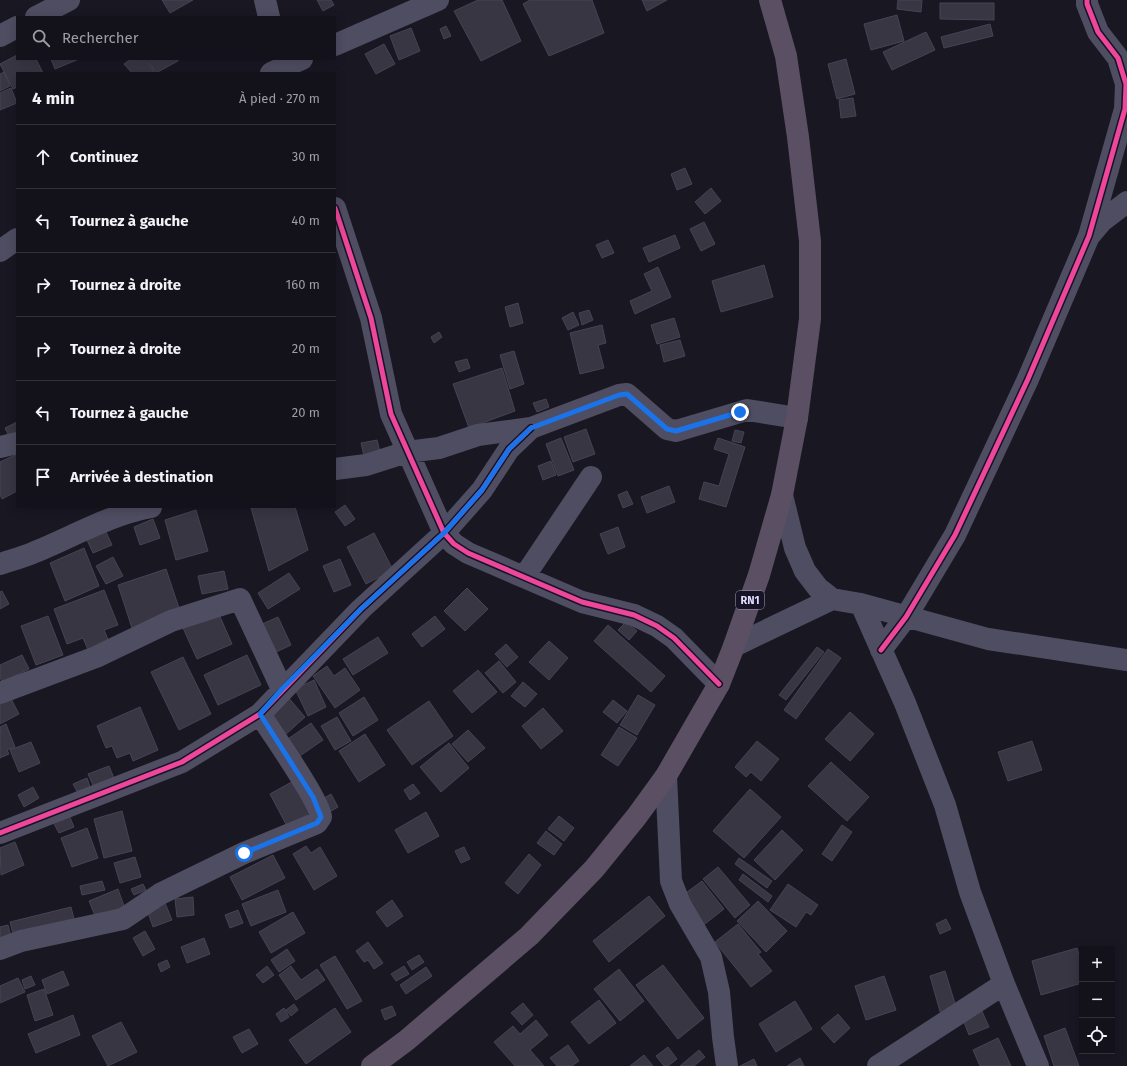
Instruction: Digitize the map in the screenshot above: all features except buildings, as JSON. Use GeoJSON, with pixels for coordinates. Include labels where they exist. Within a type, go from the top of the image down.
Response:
{"type":"FeatureCollection","features":[{"type":"Feature","properties":{"kind":"highway","name":"RN1"},"geometry":{"type":"LineString","coordinates":[[372,1066],[407,1040],[529,936],[594,869],[637,816],[666,776],[719,684],[734,646],[759,575],[782,495],[797,418],[810,319],[810,241],[798,137],[786,56],[770,0]]}},
{"type":"Feature","properties":{"kind":"street"},"geometry":{"type":"LineString","coordinates":[[38,16],[69,0]]}},
{"type":"Feature","properties":{"kind":"street"},"geometry":{"type":"LineString","coordinates":[[265,0],[269,16]]}},
{"type":"Feature","properties":{"kind":"street"},"geometry":{"type":"LineString","coordinates":[[336,45],[438,0]]}},
{"type":"Feature","properties":{"kind":"street"},"geometry":{"type":"LineString","coordinates":[[881,650],[906,617],[955,535],[1028,379],[1089,236],[1125,109],[1126,84],[1118,58],[1098,32],[1087,4],[1087,0]]}},
{"type":"Feature","properties":{"kind":"street"},"geometry":{"type":"LineString","coordinates":[[0,36],[16,28]]}},
{"type":"Feature","properties":{"kind":"street"},"geometry":{"type":"LineString","coordinates":[[278,68],[299,60]]}},
{"type":"Feature","properties":{"kind":"street"},"geometry":{"type":"LineString","coordinates":[[1089,236],[1102,221],[1127,202]]}},
{"type":"Feature","properties":{"kind":"street"},"geometry":{"type":"LineString","coordinates":[[336,211],[371,318],[391,414],[444,533],[454,544],[468,553],[582,602],[634,615],[657,626],[674,638],[719,684]]}},
{"type":"Feature","properties":{"kind":"street"},"geometry":{"type":"LineString","coordinates":[[0,251],[16,240]]}},
{"type":"Feature","properties":{"kind":"street"},"geometry":{"type":"LineString","coordinates":[[336,470],[366,465],[407,452],[439,448],[478,435],[531,428],[619,395],[627,394],[667,429],[676,431],[747,410],[797,418]]}},
{"type":"Feature","properties":{"kind":"street"},"geometry":{"type":"LineString","coordinates":[[0,833],[182,762],[260,714],[282,689],[361,609],[444,533],[482,490],[509,449],[531,428]]}},
{"type":"Feature","properties":{"kind":"street"},"geometry":{"type":"LineString","coordinates":[[0,447],[16,443]]}},
{"type":"Feature","properties":{"kind":"street"},"geometry":{"type":"LineString","coordinates":[[524,577],[591,477]]}},
{"type":"Feature","properties":{"kind":"street"},"geometry":{"type":"LineString","coordinates":[[782,495],[795,548],[805,571],[818,588],[832,599],[861,604],[988,639],[1127,660]]}},
{"type":"Feature","properties":{"kind":"street"},"geometry":{"type":"LineString","coordinates":[[0,564],[34,552],[82,529],[129,511],[146,508]]}},
{"type":"Feature","properties":{"kind":"street"},"geometry":{"type":"LineString","coordinates":[[0,693],[96,657],[171,621],[240,599],[282,689]]}},
{"type":"Feature","properties":{"kind":"street"},"geometry":{"type":"LineString","coordinates":[[734,646],[832,599]]}},
{"type":"Feature","properties":{"kind":"street"},"geometry":{"type":"LineString","coordinates":[[861,604],[905,703],[946,805],[970,892],[1004,984],[1038,1066]]}},
{"type":"Feature","properties":{"kind":"street"},"geometry":{"type":"LineString","coordinates":[[0,949],[21,941],[123,919],[167,891],[244,853],[317,823],[321,817],[321,814],[313,797],[260,714]]}},
{"type":"Feature","properties":{"kind":"street"},"geometry":{"type":"LineString","coordinates":[[666,776],[671,881],[680,904],[711,956],[719,992],[722,1037],[727,1066]]}},
{"type":"Feature","properties":{"kind":"street"},"geometry":{"type":"LineString","coordinates":[[878,1066],[1004,984]]}},
{"type":"Feature","properties":{"kind":"cycle path"},"geometry":{"type":"LineString","coordinates":[[881,650],[906,617],[955,535],[1028,379],[1089,236],[1125,109],[1126,84],[1118,58],[1098,32],[1087,4],[1087,0]]}},
{"type":"Feature","properties":{"kind":"cycle path"},"geometry":{"type":"LineString","coordinates":[[336,211],[371,318],[391,414],[444,533],[454,544],[468,553],[582,602],[634,615],[657,626],[674,638],[719,684]]}},
{"type":"Feature","properties":{"kind":"cycle path"},"geometry":{"type":"LineString","coordinates":[[0,833],[182,762],[260,714],[361,609],[444,533],[482,490],[509,449],[531,428]]}},
{"type":"Feature","properties":{"kind":"route"},"geometry":{"type":"LineString","coordinates":[[244,853],[317,823],[321,817],[313,797],[260,714],[282,689],[361,609],[444,533],[482,490],[509,449],[531,428],[619,395],[627,394],[667,429],[676,431],[685,430],[740,412]]}}]}
